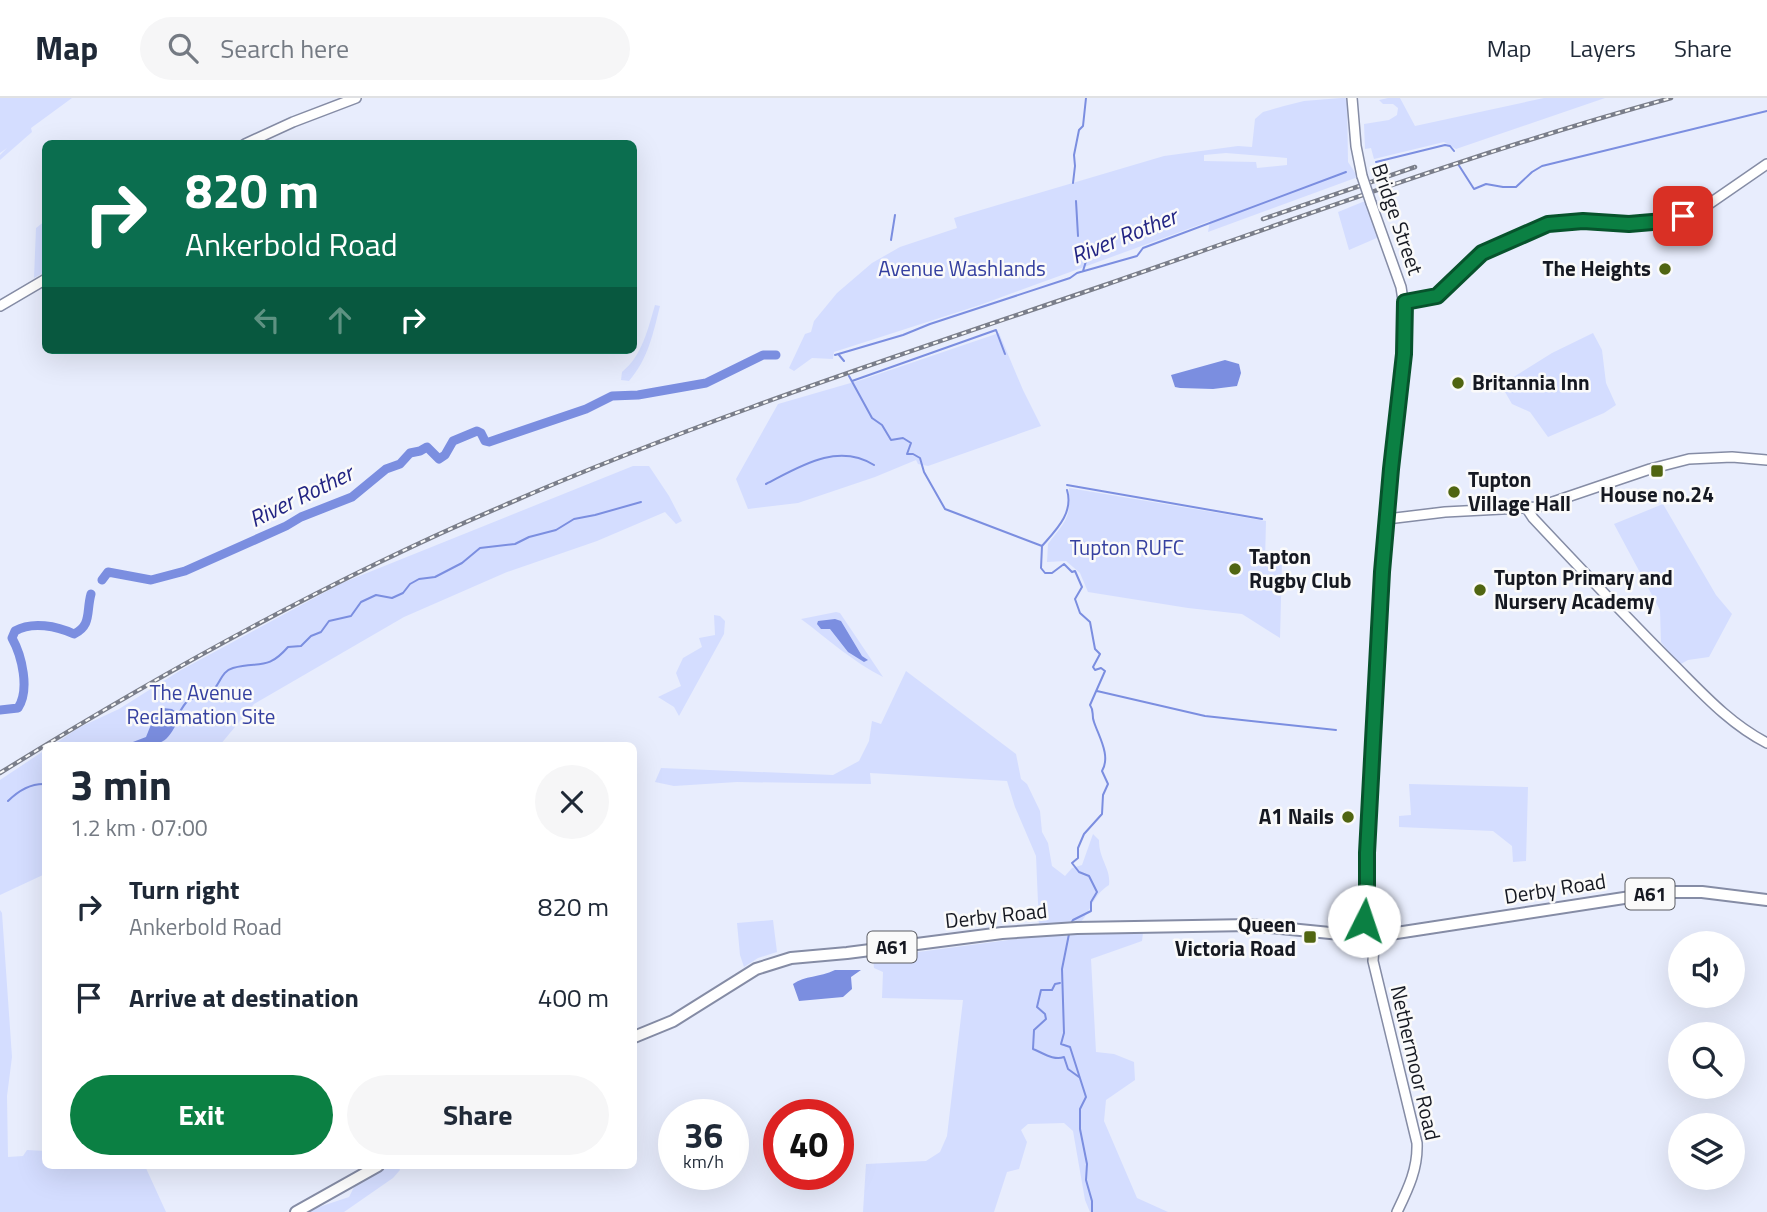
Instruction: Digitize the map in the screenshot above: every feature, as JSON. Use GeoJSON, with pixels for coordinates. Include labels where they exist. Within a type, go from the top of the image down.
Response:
{"type":"FeatureCollection","features":[{"type":"Feature","properties":{"kind":"highway","name":"Derby Road"},"geometry":{"type":"LineString","coordinates":[[637,1036],[673,1021],[755,969],[791,958],[1002,933],[1077,928],[1250,925],[1367,937],[1663,892],[1702,892],[1767,900]]}},
{"type":"Feature","properties":{"kind":"highway"},"geometry":{"type":"LineString","coordinates":[[296,1212],[373,1169]]}},
{"type":"Feature","properties":{"kind":"street"},"geometry":{"type":"LineString","coordinates":[[254,140],[356,98]]}},
{"type":"Feature","properties":{"kind":"street","name":"Bridge Street"},"geometry":{"type":"LineString","coordinates":[[1352,98],[1356,146],[1362,176],[1405,302]]}},
{"type":"Feature","properties":{"kind":"street"},"geometry":{"type":"LineString","coordinates":[[1367,937],[1371,765],[1387,519],[1404,354],[1405,302],[1437,296],[1482,253],[1548,224],[1583,221],[1629,224],[1671,220],[1709,204],[1767,164]]}},
{"type":"Feature","properties":{"kind":"street"},"geometry":{"type":"LineString","coordinates":[[0,306],[42,281]]}},
{"type":"Feature","properties":{"kind":"street"},"geometry":{"type":"LineString","coordinates":[[1387,519],[1410,515],[1538,507],[1650,469],[1689,459],[1732,457],[1767,460]]}},
{"type":"Feature","properties":{"kind":"street"},"geometry":{"type":"LineString","coordinates":[[1522,509],[1601,593],[1707,698],[1736,725],[1767,743]]}},
{"type":"Feature","properties":{"kind":"street","name":"Nethermoor Road"},"geometry":{"type":"LineString","coordinates":[[1367,937],[1417,1143],[1416,1165],[1409,1188],[1397,1212]]}},
{"type":"Feature","properties":{"kind":"green space"},"geometry":{"type":"Polygon","coordinates":[[[0,98],[72,98],[31,128],[32,132],[0,160],[0,155],[7,148],[0,153],[0,98]]]}},
{"type":"Feature","properties":{"kind":"green space","name":"Avenue Washlands"},"geometry":{"type":"Polygon","coordinates":[[[1347,98],[1348,162],[1358,177],[1208,232],[1210,221],[980,305],[834,352],[833,359],[812,358],[794,371],[789,368],[805,334],[811,332],[814,321],[837,293],[872,263],[900,247],[957,228],[954,218],[1164,156],[1238,146],[1252,147],[1255,119],[1263,112],[1304,101],[1347,98]],[[1226,153],[1204,155],[1204,161],[1256,162],[1257,168],[1287,165],[1287,158],[1226,153]]]}},
{"type":"Feature","properties":{"kind":"green space"},"geometry":{"type":"Polygon","coordinates":[[[1400,98],[1415,126],[1544,98],[1605,98],[1456,149],[1444,142],[1374,159],[1371,148],[1365,149],[1364,124],[1389,120],[1397,115],[1398,108],[1393,104],[1383,104],[1379,100],[1400,98]]]}},
{"type":"Feature","properties":{"kind":"green space"},"geometry":{"type":"Polygon","coordinates":[[[1365,201],[1379,237],[1349,250],[1338,212],[1365,201]]]}},
{"type":"Feature","properties":{"kind":"green space"},"geometry":{"type":"Polygon","coordinates":[[[42,223],[42,274],[34,278],[36,228],[42,223]]]}},
{"type":"Feature","properties":{"kind":"green space"},"geometry":{"type":"Polygon","coordinates":[[[655,305],[660,306],[645,355],[629,381],[621,380],[622,372],[635,358],[643,342],[655,305]]]}},
{"type":"Feature","properties":{"kind":"green space"},"geometry":{"type":"Polygon","coordinates":[[[999,333],[1041,426],[928,466],[918,464],[916,460],[798,503],[748,509],[736,479],[778,404],[861,380],[999,333]]]}},
{"type":"Feature","properties":{"kind":"green space"},"geometry":{"type":"Polygon","coordinates":[[[1593,333],[1602,350],[1606,383],[1616,405],[1604,413],[1548,437],[1530,412],[1512,404],[1501,385],[1552,353],[1593,333]]]}},
{"type":"Feature","properties":{"kind":"green space","name":"The Avenue Reclamation Site"},"geometry":{"type":"Polygon","coordinates":[[[633,466],[649,466],[682,521],[676,524],[665,512],[597,541],[507,572],[404,617],[254,704],[222,742],[58,742],[78,728],[119,709],[181,670],[342,583],[633,466]]]}},
{"type":"Feature","properties":{"kind":"green space","name":"Tupton RUFC"},"geometry":{"type":"Polygon","coordinates":[[[1069,488],[1266,521],[1265,562],[1282,562],[1280,638],[1242,614],[1088,592],[1080,573],[1066,561],[1047,562],[1048,544],[1068,513],[1069,488]]]}},
{"type":"Feature","properties":{"kind":"green space"},"geometry":{"type":"Polygon","coordinates":[[[1663,504],[1716,595],[1732,614],[1709,657],[1688,660],[1679,665],[1661,642],[1660,610],[1614,524],[1663,504]]]}},
{"type":"Feature","properties":{"kind":"green space"},"geometry":{"type":"Polygon","coordinates":[[[840,613],[883,677],[851,657],[801,619],[840,613]]]}},
{"type":"Feature","properties":{"kind":"green space"},"geometry":{"type":"Polygon","coordinates":[[[714,615],[725,621],[724,634],[679,716],[674,707],[658,697],[681,686],[676,673],[683,658],[702,647],[699,638],[715,635],[714,615]]]}},
{"type":"Feature","properties":{"kind":"green space"},"geometry":{"type":"Polygon","coordinates":[[[906,671],[1016,754],[1021,779],[1027,784],[1040,811],[1042,832],[1048,843],[1052,866],[1065,876],[1072,868],[1082,865],[1093,834],[1099,840],[1109,885],[1099,893],[1080,923],[1039,926],[1036,856],[1007,781],[870,773],[871,784],[737,782],[674,786],[655,782],[661,768],[833,775],[859,761],[869,741],[872,721],[881,724],[906,671]]]}},
{"type":"Feature","properties":{"kind":"green space"},"geometry":{"type":"Polygon","coordinates":[[[42,752],[42,875],[0,895],[0,780],[42,752]]]}},
{"type":"Feature","properties":{"kind":"green space"},"geometry":{"type":"Polygon","coordinates":[[[1409,784],[1528,787],[1526,861],[1513,862],[1512,846],[1493,831],[1399,827],[1399,816],[1411,815],[1409,784]]]}},
{"type":"Feature","properties":{"kind":"green space"},"geometry":{"type":"Polygon","coordinates":[[[0,910],[12,1057],[7,1096],[8,1157],[23,1156],[27,1150],[42,1151],[42,1169],[146,1169],[166,1212],[0,1212],[0,910]]]}},
{"type":"Feature","properties":{"kind":"green space"},"geometry":{"type":"Polygon","coordinates":[[[773,920],[777,952],[758,958],[744,967],[737,923],[773,920]]]}},
{"type":"Feature","properties":{"kind":"green space"},"geometry":{"type":"Polygon","coordinates":[[[1143,933],[1142,941],[1091,959],[1096,1052],[1114,1054],[1134,1062],[1135,1080],[1106,1100],[1104,1121],[1137,1198],[1168,1212],[1090,1212],[1085,1200],[1073,1131],[1064,1123],[1028,1124],[1021,1130],[1027,1142],[1019,1169],[1007,1172],[994,1212],[863,1212],[866,1164],[926,1161],[940,1152],[947,1136],[963,1000],[882,998],[883,972],[874,968],[873,958],[1039,936],[1143,933]]]}},
{"type":"Feature","properties":{"kind":"green space"},"geometry":{"type":"Polygon","coordinates":[[[385,1169],[400,1170],[393,1178],[344,1212],[310,1212],[349,1197],[354,1187],[385,1169]]]}},
{"type":"Feature","properties":{"kind":"water"},"geometry":{"type":"Polygon","coordinates":[[[1225,360],[1239,364],[1241,373],[1237,386],[1213,389],[1175,387],[1171,375],[1225,360]]]}},
{"type":"Feature","properties":{"kind":"water"},"geometry":{"type":"Polygon","coordinates":[[[818,621],[841,621],[862,656],[868,660],[864,662],[848,652],[830,629],[821,629],[817,624],[818,621]]]}},
{"type":"Feature","properties":{"kind":"water"},"geometry":{"type":"Polygon","coordinates":[[[163,708],[172,709],[180,715],[171,734],[162,742],[133,742],[146,737],[154,717],[163,708]]]}},
{"type":"Feature","properties":{"kind":"water"},"geometry":{"type":"Polygon","coordinates":[[[835,970],[861,970],[851,977],[852,989],[843,997],[799,1001],[793,984],[835,970]]]}},
{"type":"Feature","properties":{"kind":"waterway"},"geometry":{"type":"LineString","coordinates":[[1073,183],[1074,155],[1079,130],[1083,126],[1086,98]]}},
{"type":"Feature","properties":{"kind":"waterway","name":"River Rother"},"geometry":{"type":"LineString","coordinates":[[1458,164],[1474,189],[1486,184],[1516,187],[1542,166],[1767,111]]}},
{"type":"Feature","properties":{"kind":"waterway","name":"River Rother"},"geometry":{"type":"LineString","coordinates":[[1376,162],[1445,145],[1454,151]]}},
{"type":"Feature","properties":{"kind":"waterway","name":"River Rother"},"geometry":{"type":"LineString","coordinates":[[835,355],[903,335],[1070,278],[1077,273],[1137,256],[1143,248],[1346,172]]}},
{"type":"Feature","properties":{"kind":"waterway"},"geometry":{"type":"LineString","coordinates":[[1076,201],[1078,236]]}},
{"type":"Feature","properties":{"kind":"waterway"},"geometry":{"type":"LineString","coordinates":[[891,240],[895,215]]}},
{"type":"Feature","properties":{"kind":"waterway"},"geometry":{"type":"LineString","coordinates":[[1083,271],[1087,258]]}},
{"type":"Feature","properties":{"kind":"waterway"},"geometry":{"type":"LineString","coordinates":[[852,381],[996,330],[1005,354]]}},
{"type":"Feature","properties":{"kind":"waterway","name":"River Rother"},"geometry":{"type":"LineString","coordinates":[[102,580],[108,572],[151,580],[185,571],[301,517],[352,497],[386,469],[400,464],[410,453],[427,447],[439,459],[445,455],[453,441],[477,431],[489,442],[586,409],[612,396],[638,395],[706,383],[763,355],[776,355]]}},
{"type":"Feature","properties":{"kind":"waterway"},"geometry":{"type":"LineString","coordinates":[[839,355],[844,361]]}},
{"type":"Feature","properties":{"kind":"waterway"},"geometry":{"type":"LineString","coordinates":[[849,376],[872,418],[882,425],[891,440],[903,438],[911,443],[907,454],[920,458],[924,472],[945,509],[1042,546],[1041,568],[1045,573],[1052,573],[1064,564],[1072,572],[1075,571],[1082,587],[1075,599],[1080,613],[1090,622],[1095,649],[1100,654],[1093,667],[1095,670],[1101,668],[1105,671],[1090,705],[1105,753],[1102,771],[1108,784],[1103,795],[1102,814],[1084,834],[1078,848],[1078,858],[1072,863],[1079,872],[1089,876],[1097,892],[1091,902],[1091,911],[1073,920],[1070,925]]}},
{"type":"Feature","properties":{"kind":"waterway"},"geometry":{"type":"LineString","coordinates":[[766,484],[805,464],[832,456],[846,456],[874,465]]}},
{"type":"Feature","properties":{"kind":"waterway"},"geometry":{"type":"LineString","coordinates":[[1067,485],[1262,519]]}},
{"type":"Feature","properties":{"kind":"waterway"},"geometry":{"type":"LineString","coordinates":[[1042,546],[1066,514],[1069,498],[1067,490]]}},
{"type":"Feature","properties":{"kind":"waterway"},"geometry":{"type":"LineString","coordinates":[[179,713],[189,700],[212,691],[229,669],[263,664],[281,655],[288,647],[301,646],[311,636],[321,632],[329,621],[351,616],[361,602],[376,595],[392,598],[403,593],[410,584],[419,579],[435,577],[462,563],[480,548],[515,544],[529,537],[556,530],[574,519],[641,502]]}},
{"type":"Feature","properties":{"kind":"waterway","name":"River Rother"},"geometry":{"type":"LineString","coordinates":[[0,710],[18,708],[24,692],[21,663],[12,638],[15,631],[29,626],[44,626],[74,634],[86,622],[91,594]]}},
{"type":"Feature","properties":{"kind":"waterway"},"geometry":{"type":"LineString","coordinates":[[1097,691],[1205,716],[1336,730]]}},
{"type":"Feature","properties":{"kind":"waterway"},"geometry":{"type":"LineString","coordinates":[[8,801],[25,788],[42,784]]}},
{"type":"Feature","properties":{"kind":"waterway"},"geometry":{"type":"LineString","coordinates":[[1069,934],[1062,969],[1064,1033],[1061,1044],[1070,1047],[1086,1097],[1080,1109],[1080,1129],[1092,1212]]}},
{"type":"Feature","properties":{"kind":"waterway"},"geometry":{"type":"LineString","coordinates":[[1060,983],[1055,984],[1052,990],[1041,990],[1037,1007],[1045,1014],[1046,1019],[1034,1030],[1033,1049],[1052,1057],[1064,1057],[1068,1069],[1079,1077]]}},
{"type":"Feature","properties":{"kind":"railway"},"geometry":{"type":"LineString","coordinates":[[52,742],[185,664],[311,596],[439,534],[578,474],[801,390],[1385,188],[1527,141],[1671,98]]}},
{"type":"Feature","properties":{"kind":"railway"},"geometry":{"type":"LineString","coordinates":[[1263,219],[1415,167]]}},
{"type":"Feature","properties":{"kind":"railway"},"geometry":{"type":"LineString","coordinates":[[0,773],[42,748]]}},
{"type":"Feature","properties":{"kind":"place","name":"The Heights"},"geometry":{"type":"Point","coordinates":[1665,269]}},
{"type":"Feature","properties":{"kind":"place","name":"Britannia Inn"},"geometry":{"type":"Point","coordinates":[1458,383]}},
{"type":"Feature","properties":{"kind":"place","name":"House no.24"},"geometry":{"type":"Point","coordinates":[1657,471]}},
{"type":"Feature","properties":{"kind":"place","name":"Tupton Village Hall"},"geometry":{"type":"Point","coordinates":[1454,492]}},
{"type":"Feature","properties":{"kind":"place","name":"Tapton Rugby Club"},"geometry":{"type":"Point","coordinates":[1235,569]}},
{"type":"Feature","properties":{"kind":"place","name":"Tupton Primary and Nursery Academy"},"geometry":{"type":"Point","coordinates":[1480,590]}},
{"type":"Feature","properties":{"kind":"place","name":"A1 Nails"},"geometry":{"type":"Point","coordinates":[1348,817]}},
{"type":"Feature","properties":{"kind":"place","name":"Queen Victoria Road"},"geometry":{"type":"Point","coordinates":[1310,937]}},
{"type":"Feature","properties":{"kind":"route"},"geometry":{"type":"LineString","coordinates":[[1364,921],[1367,914],[1367,853],[1382,572],[1401,395],[1405,302],[1437,296],[1482,253],[1548,224],[1583,221],[1629,224],[1671,220],[1683,216]]}}]}
